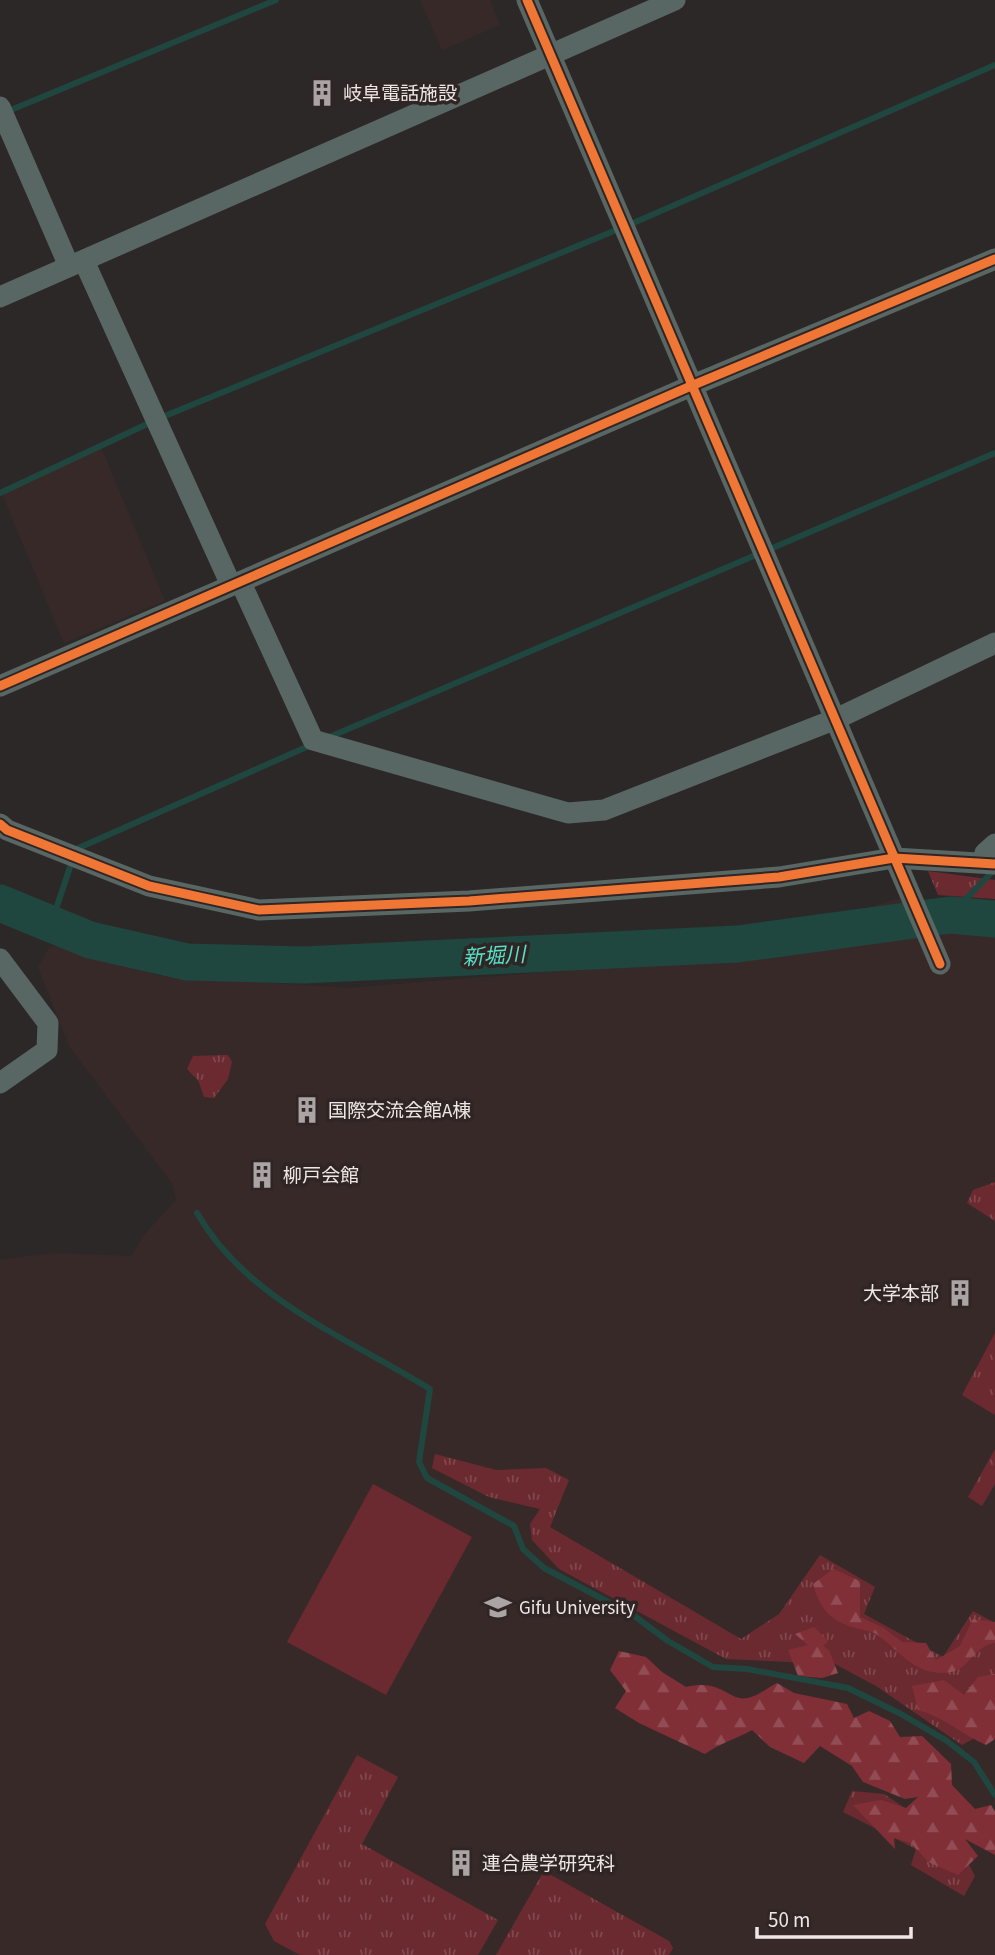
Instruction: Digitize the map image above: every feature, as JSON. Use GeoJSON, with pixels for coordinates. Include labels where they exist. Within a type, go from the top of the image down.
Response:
{"type":"FeatureCollection","features":[{"type":"Feature","properties":{"kind":"street"},"geometry":{"type":"LineString","coordinates":[[527,0],[940,964]]}},
{"type":"Feature","properties":{"kind":"street"},"geometry":{"type":"LineString","coordinates":[[0,297],[675,0]]}},
{"type":"Feature","properties":{"kind":"street"},"geometry":{"type":"LineString","coordinates":[[0,107],[313,740],[568,813],[604,810],[836,719],[995,643]]}},
{"type":"Feature","properties":{"kind":"street"},"geometry":{"type":"LineString","coordinates":[[0,686],[691,386],[995,259]]}},
{"type":"Feature","properties":{"kind":"street"},"geometry":{"type":"LineString","coordinates":[[0,824],[7,830],[61,854],[149,886],[259,910],[469,901],[779,877],[896,863],[991,856]]}},
{"type":"Feature","properties":{"kind":"street"},"geometry":{"type":"LineString","coordinates":[[0,959],[48,1023],[47,1050],[0,1083]]}},
{"type":"Feature","properties":{"kind":"shaded area"},"geometry":{"type":"Polygon","coordinates":[[[420,0],[490,0],[500,25],[442,50],[420,0]]]}},
{"type":"Feature","properties":{"kind":"shaded area"},"geometry":{"type":"Polygon","coordinates":[[[101,447],[165,601],[64,643],[0,489],[101,447]]]}},
{"type":"Feature","properties":{"kind":"shaded area","name":"Gifu University"},"geometry":{"type":"Polygon","coordinates":[[[897,899],[995,903],[995,1955],[0,1955],[0,1260],[52,1253],[131,1256],[144,1235],[176,1200],[173,1185],[69,1046],[38,967],[50,946],[66,947],[160,976],[349,988],[693,960],[897,899]]]}},
{"type":"Feature","properties":{"kind":"green space"},"geometry":{"type":"Polygon","coordinates":[[[928,871],[995,880],[995,899],[938,895],[928,871]]]}},
{"type":"Feature","properties":{"kind":"green space"},"geometry":{"type":"Polygon","coordinates":[[[228,1055],[232,1062],[228,1079],[214,1098],[204,1097],[198,1080],[187,1069],[193,1056],[228,1055]]]}},
{"type":"Feature","properties":{"kind":"green space"},"geometry":{"type":"Polygon","coordinates":[[[995,1182],[995,1221],[967,1203],[973,1190],[995,1182]]]}},
{"type":"Feature","properties":{"kind":"green space"},"geometry":{"type":"Polygon","coordinates":[[[995,1333],[995,1415],[962,1395],[995,1333]]]}},
{"type":"Feature","properties":{"kind":"green space"},"geometry":{"type":"Polygon","coordinates":[[[995,1449],[995,1484],[982,1506],[968,1497],[995,1449]]]}},
{"type":"Feature","properties":{"kind":"green space"},"geometry":{"type":"Polygon","coordinates":[[[435,1454],[496,1470],[546,1468],[569,1480],[550,1527],[741,1639],[779,1614],[820,1555],[875,1587],[864,1614],[943,1657],[973,1611],[995,1623],[995,1727],[962,1745],[876,1686],[835,1664],[726,1659],[559,1569],[532,1540],[530,1524],[540,1509],[489,1497],[432,1468],[435,1454]]]}},
{"type":"Feature","properties":{"kind":"green space"},"geometry":{"type":"Polygon","coordinates":[[[373,1484],[472,1537],[386,1695],[287,1642],[373,1484]]]}},
{"type":"Feature","properties":{"kind":"green space"},"geometry":{"type":"Polygon","coordinates":[[[833,1569],[860,1581],[860,1617],[882,1627],[902,1642],[926,1643],[936,1660],[960,1646],[973,1619],[995,1622],[995,1643],[982,1648],[963,1666],[951,1672],[939,1673],[919,1667],[876,1634],[839,1622],[827,1613],[813,1584],[833,1569]]]}},
{"type":"Feature","properties":{"kind":"green space"},"geometry":{"type":"Polygon","coordinates":[[[814,1627],[828,1641],[823,1646],[829,1650],[838,1673],[822,1678],[798,1676],[788,1650],[808,1645],[795,1634],[814,1627]]]}},
{"type":"Feature","properties":{"kind":"green space"},"geometry":{"type":"Polygon","coordinates":[[[619,1651],[646,1657],[662,1672],[686,1687],[708,1685],[735,1697],[748,1698],[777,1683],[794,1693],[847,1704],[854,1718],[869,1711],[890,1721],[900,1737],[922,1736],[951,1764],[952,1785],[975,1809],[991,1805],[995,1811],[995,1855],[965,1839],[978,1856],[958,1875],[928,1862],[911,1843],[894,1838],[895,1849],[853,1805],[881,1800],[906,1808],[918,1797],[905,1799],[863,1782],[852,1766],[820,1746],[804,1763],[770,1747],[752,1730],[705,1754],[639,1723],[615,1708],[626,1691],[610,1670],[619,1651]]]}},
{"type":"Feature","properties":{"kind":"green space"},"geometry":{"type":"Polygon","coordinates":[[[995,1674],[995,1739],[986,1745],[918,1710],[912,1686],[944,1680],[964,1695],[978,1677],[995,1674]]]}},
{"type":"Feature","properties":{"kind":"green space"},"geometry":{"type":"Polygon","coordinates":[[[357,1755],[398,1777],[362,1844],[498,1920],[478,1955],[300,1955],[274,1941],[265,1924],[357,1755]]]}},
{"type":"Feature","properties":{"kind":"green space"},"geometry":{"type":"Polygon","coordinates":[[[852,1791],[884,1794],[957,1843],[975,1876],[964,1896],[911,1865],[916,1849],[843,1812],[852,1791]]]}},
{"type":"Feature","properties":{"kind":"green space"},"geometry":{"type":"Polygon","coordinates":[[[544,1871],[669,1941],[673,1948],[669,1955],[496,1955],[544,1871]]]}},
{"type":"Feature","properties":{"kind":"waterway"},"geometry":{"type":"LineString","coordinates":[[6,112],[276,0]]}},
{"type":"Feature","properties":{"kind":"waterway"},"geometry":{"type":"LineString","coordinates":[[0,493],[160,418],[631,224],[995,65]]}},
{"type":"Feature","properties":{"kind":"waterway"},"geometry":{"type":"LineString","coordinates":[[327,738],[995,453]]}},
{"type":"Feature","properties":{"kind":"waterway"},"geometry":{"type":"LineString","coordinates":[[74,850],[311,745]]}},
{"type":"Feature","properties":{"kind":"waterway"},"geometry":{"type":"LineString","coordinates":[[51,924],[72,861]]}},
{"type":"Feature","properties":{"kind":"waterway"},"geometry":{"type":"LineString","coordinates":[[950,915],[994,870]]}},
{"type":"Feature","properties":{"kind":"waterway","name":"新堀川"},"geometry":{"type":"LineString","coordinates":[[0,903],[90,940],[187,962],[303,965],[738,944],[950,915],[995,919]]}},
{"type":"Feature","properties":{"kind":"waterway"},"geometry":{"type":"LineString","coordinates":[[197,1213],[218,1243],[243,1270],[271,1293],[333,1334],[430,1389],[419,1462],[427,1478],[514,1526],[523,1549],[544,1568],[633,1615],[668,1641],[713,1667],[747,1669],[848,1688],[901,1714],[947,1741],[974,1762],[995,1795]]}},
{"type":"Feature","properties":{"kind":"cycle path"},"geometry":{"type":"LineString","coordinates":[[527,0],[940,964]]}},
{"type":"Feature","properties":{"kind":"cycle path"},"geometry":{"type":"LineString","coordinates":[[0,686],[691,386],[995,259]]}},
{"type":"Feature","properties":{"kind":"cycle path"},"geometry":{"type":"LineString","coordinates":[[0,824],[7,830],[149,886],[259,910],[469,901],[779,877],[894,858],[995,864]]}},
{"type":"Feature","properties":{"kind":"place","name":"岐阜電話施設"},"geometry":{"type":"Point","coordinates":[322,93]}},
{"type":"Feature","properties":{"kind":"place","name":"国際交流会館A棟"},"geometry":{"type":"Point","coordinates":[307,1110]}},
{"type":"Feature","properties":{"kind":"place","name":"柳戸会館"},"geometry":{"type":"Point","coordinates":[262,1175]}},
{"type":"Feature","properties":{"kind":"place","name":"大学本部"},"geometry":{"type":"Point","coordinates":[960,1293]}},
{"type":"Feature","properties":{"kind":"place","name":"Gifu University"},"geometry":{"type":"Point","coordinates":[498,1607]}},
{"type":"Feature","properties":{"kind":"place","name":"連合農学研究科"},"geometry":{"type":"Point","coordinates":[461,1863]}}]}
